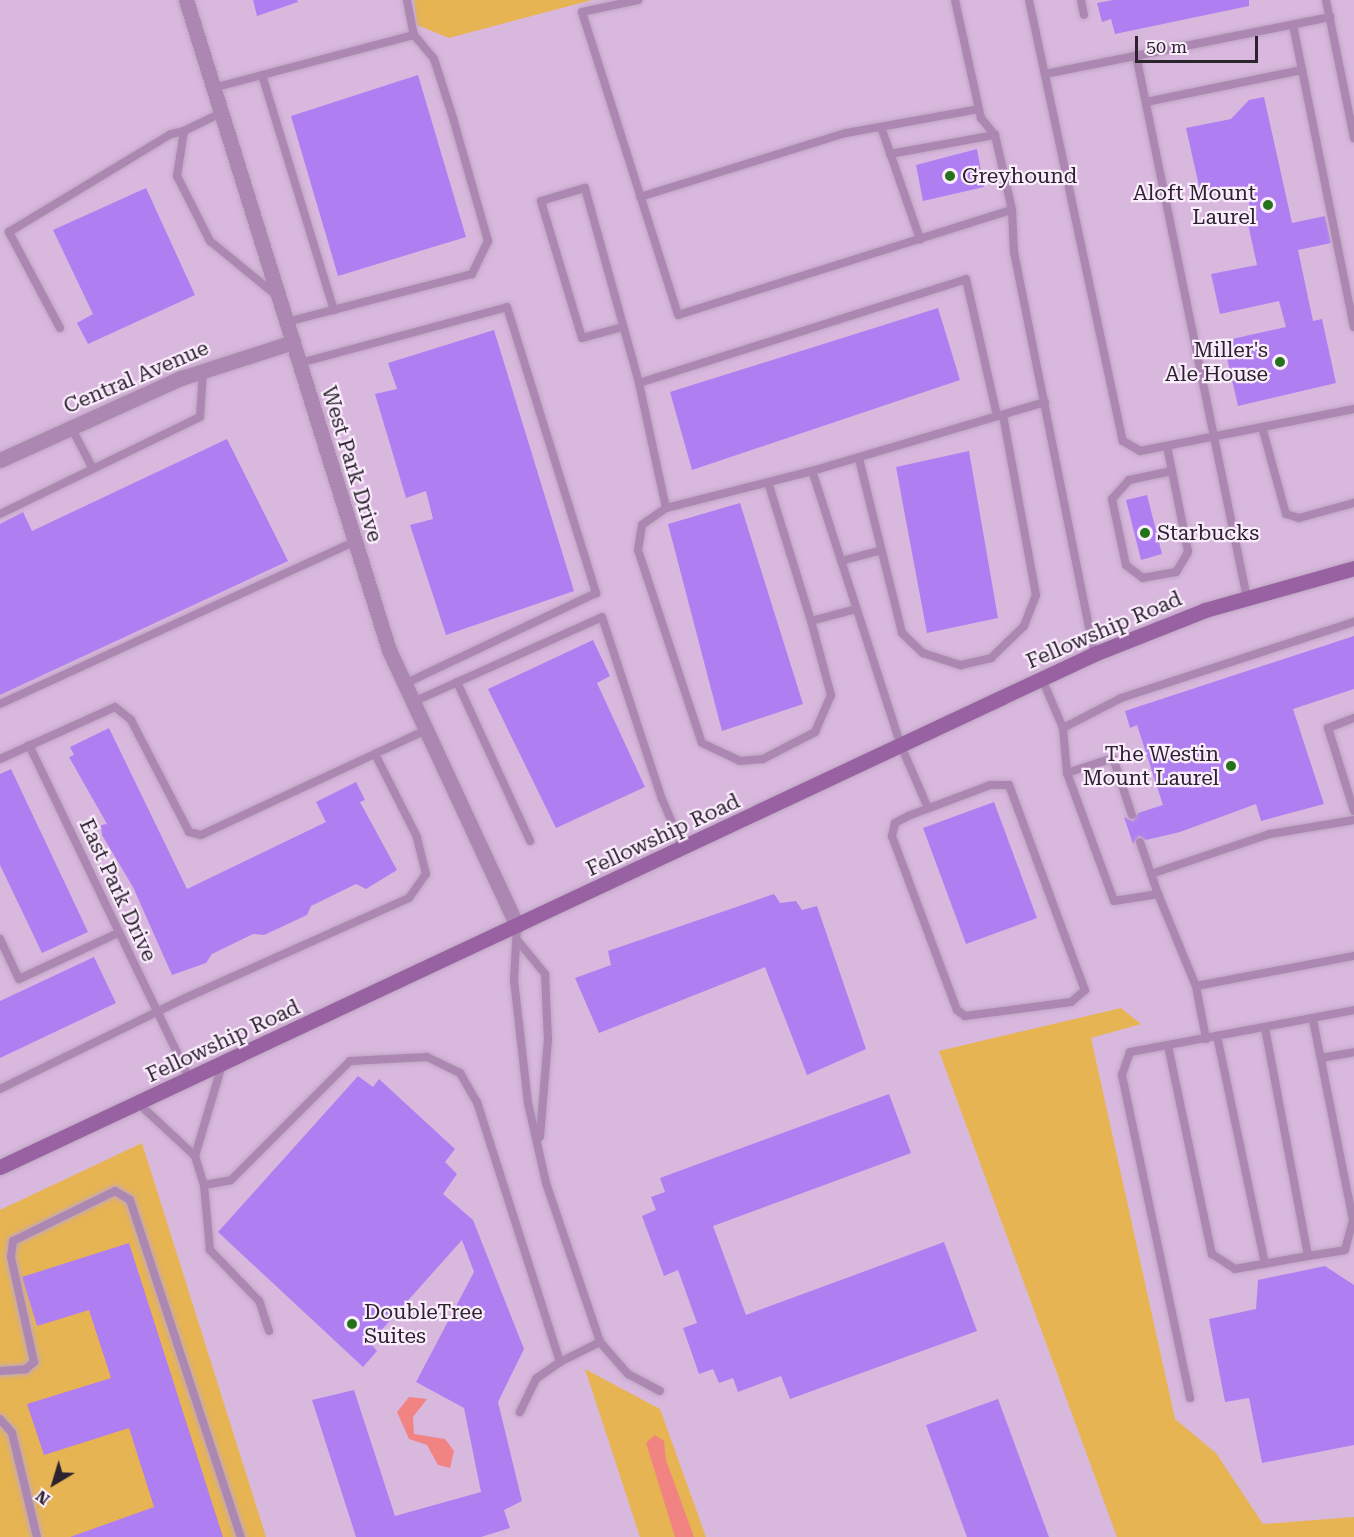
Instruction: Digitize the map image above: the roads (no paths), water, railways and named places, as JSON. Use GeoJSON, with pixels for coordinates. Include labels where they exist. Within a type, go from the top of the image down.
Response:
{"type":"FeatureCollection","features":[{"type":"Feature","properties":{"kind":"street","name":"West Park Drive"},"geometry":{"type":"LineString","coordinates":[[186,0],[354,542],[403,685],[422,732],[518,934]]}},
{"type":"Feature","properties":{"kind":"street","name":"Central Avenue"},"geometry":{"type":"LineString","coordinates":[[2,455],[203,369],[293,342]]}},
{"type":"Feature","properties":{"kind":"street","name":"Fellowship Road"},"geometry":{"type":"LineString","coordinates":[[0,1167],[190,1079],[518,934],[684,848],[1094,654],[1247,598],[1354,568]]}},
{"type":"Feature","properties":{"kind":"lane"},"geometry":{"type":"LineString","coordinates":[[287,322],[472,274],[488,242],[434,59],[414,35],[407,0]]}},
{"type":"Feature","properties":{"kind":"lane"},"geometry":{"type":"LineString","coordinates":[[638,0],[582,12],[678,315],[1012,210]]}},
{"type":"Feature","properties":{"kind":"lane"},"geometry":{"type":"LineString","coordinates":[[955,0],[979,109],[995,135],[1012,210],[1014,252],[1094,654]]}},
{"type":"Feature","properties":{"kind":"lane"},"geometry":{"type":"LineString","coordinates":[[1029,0],[1122,439],[1140,451],[1354,409]]}},
{"type":"Feature","properties":{"kind":"lane"},"geometry":{"type":"LineString","coordinates":[[1081,0],[1084,15]]}},
{"type":"Feature","properties":{"kind":"lane"},"geometry":{"type":"LineString","coordinates":[[1326,0],[1354,138]]}},
{"type":"Feature","properties":{"kind":"lane"},"geometry":{"type":"LineString","coordinates":[[1044,74],[1330,17]]}},
{"type":"Feature","properties":{"kind":"lane"},"geometry":{"type":"LineString","coordinates":[[1293,25],[1354,327]]}},
{"type":"Feature","properties":{"kind":"lane"},"geometry":{"type":"LineString","coordinates":[[213,88],[414,35]]}},
{"type":"Feature","properties":{"kind":"lane"},"geometry":{"type":"LineString","coordinates":[[1136,55],[1247,598]]}},
{"type":"Feature","properties":{"kind":"lane"},"geometry":{"type":"LineString","coordinates":[[1146,102],[1302,70]]}},
{"type":"Feature","properties":{"kind":"lane"},"geometry":{"type":"LineString","coordinates":[[262,75],[334,310]]}},
{"type":"Feature","properties":{"kind":"lane"},"geometry":{"type":"LineString","coordinates":[[640,197],[881,127],[979,109]]}},
{"type":"Feature","properties":{"kind":"lane"},"geometry":{"type":"LineString","coordinates":[[60,328],[9,232],[171,134],[184,131],[221,113]]}},
{"type":"Feature","properties":{"kind":"lane"},"geometry":{"type":"LineString","coordinates":[[881,127],[920,239]]}},
{"type":"Feature","properties":{"kind":"lane"},"geometry":{"type":"LineString","coordinates":[[184,131],[177,176],[199,227],[279,298]]}},
{"type":"Feature","properties":{"kind":"lane"},"geometry":{"type":"LineString","coordinates":[[891,154],[995,135]]}},
{"type":"Feature","properties":{"kind":"lane"},"geometry":{"type":"LineString","coordinates":[[623,327],[582,338],[541,201],[585,188],[639,384],[666,508]]}},
{"type":"Feature","properties":{"kind":"lane"},"geometry":{"type":"LineString","coordinates":[[639,384],[966,279],[1000,416],[1036,595],[1010,645],[991,658],[961,665],[911,645],[897,620],[859,459]]}},
{"type":"Feature","properties":{"kind":"lane"},"geometry":{"type":"LineString","coordinates":[[300,363],[507,307],[596,593],[403,685]]}},
{"type":"Feature","properties":{"kind":"lane"},"geometry":{"type":"LineString","coordinates":[[0,514],[200,417],[203,369]]}},
{"type":"Feature","properties":{"kind":"lane"},"geometry":{"type":"LineString","coordinates":[[768,482],[811,621],[831,695],[815,732],[763,759],[740,761],[702,743],[638,550],[642,525],[666,508],[768,482],[859,459],[1045,402]]}},
{"type":"Feature","properties":{"kind":"lane"},"geometry":{"type":"LineString","coordinates":[[71,427],[93,469]]}},
{"type":"Feature","properties":{"kind":"lane"},"geometry":{"type":"LineString","coordinates":[[1262,427],[1286,514],[1299,518],[1354,503]]}},
{"type":"Feature","properties":{"kind":"lane"},"geometry":{"type":"LineString","coordinates":[[1167,446],[1172,471],[1188,551],[1173,573],[1143,578],[1126,565],[1114,495],[1129,480],[1172,471]]}},
{"type":"Feature","properties":{"kind":"lane"},"geometry":{"type":"LineString","coordinates":[[812,471],[901,746],[928,808]]}},
{"type":"Feature","properties":{"kind":"lane"},"geometry":{"type":"LineString","coordinates":[[0,704],[354,542]]}},
{"type":"Feature","properties":{"kind":"lane"},"geometry":{"type":"LineString","coordinates":[[841,561],[882,550]]}},
{"type":"Feature","properties":{"kind":"lane"},"geometry":{"type":"LineString","coordinates":[[811,621],[856,609]]}},
{"type":"Feature","properties":{"kind":"lane"},"geometry":{"type":"LineString","coordinates":[[411,703],[602,617],[662,799],[684,848]]}},
{"type":"Feature","properties":{"kind":"lane"},"geometry":{"type":"LineString","coordinates":[[1063,728],[1120,698],[1354,622]]}},
{"type":"Feature","properties":{"kind":"lane"},"geometry":{"type":"LineString","coordinates":[[1042,679],[1063,728],[1067,773],[1114,901],[1158,894]]}},
{"type":"Feature","properties":{"kind":"lane"},"geometry":{"type":"LineString","coordinates":[[457,682],[530,841]]}},
{"type":"Feature","properties":{"kind":"lane"},"geometry":{"type":"LineString","coordinates":[[0,759],[115,707],[131,720],[189,832],[201,835],[376,756],[422,732]]}},
{"type":"Feature","properties":{"kind":"lane"},"geometry":{"type":"LineString","coordinates":[[1354,718],[1328,728],[1354,811]]}},
{"type":"Feature","properties":{"kind":"lane","name":"East Park Drive"},"geometry":{"type":"LineString","coordinates":[[29,745],[190,1079]]}},
{"type":"Feature","properties":{"kind":"lane"},"geometry":{"type":"LineString","coordinates":[[0,1089],[156,1012],[410,898],[423,886],[426,874],[417,837],[376,756]]}},
{"type":"Feature","properties":{"kind":"lane"},"geometry":{"type":"LineString","coordinates":[[1067,773],[1113,758],[1132,815]]}},
{"type":"Feature","properties":{"kind":"lane"},"geometry":{"type":"LineString","coordinates":[[990,785],[1009,785],[1085,990],[1079,998],[977,1016],[957,1010],[892,836],[895,824],[928,808],[990,785]]}},
{"type":"Feature","properties":{"kind":"lane"},"geometry":{"type":"LineString","coordinates":[[1151,874],[1270,834],[1354,820]]}},
{"type":"Feature","properties":{"kind":"lane"},"geometry":{"type":"LineString","coordinates":[[1140,842],[1158,894],[1196,986],[1206,1039]]}},
{"type":"Feature","properties":{"kind":"lane"},"geometry":{"type":"LineString","coordinates":[[0,939],[19,979],[118,933]]}},
{"type":"Feature","properties":{"kind":"lane"},"geometry":{"type":"LineString","coordinates":[[518,934],[514,980],[528,1103],[540,1141],[546,1183],[600,1342],[628,1374],[660,1391]]}},
{"type":"Feature","properties":{"kind":"lane"},"geometry":{"type":"LineString","coordinates":[[518,934],[545,974],[548,1051],[540,1141]]}},
{"type":"Feature","properties":{"kind":"lane"},"geometry":{"type":"LineString","coordinates":[[1196,986],[1354,956]]}},
{"type":"Feature","properties":{"kind":"lane"},"geometry":{"type":"LineString","coordinates":[[1190,1398],[1122,1075],[1131,1052],[1354,1010]]}},
{"type":"Feature","properties":{"kind":"lane"},"geometry":{"type":"LineString","coordinates":[[1168,1046],[1208,1247],[1227,1268],[1345,1250],[1353,1220],[1313,1019]]}},
{"type":"Feature","properties":{"kind":"lane"},"geometry":{"type":"LineString","coordinates":[[1265,1028],[1308,1256]]}},
{"type":"Feature","properties":{"kind":"lane"},"geometry":{"type":"LineString","coordinates":[[1217,1036],[1264,1263]]}},
{"type":"Feature","properties":{"kind":"lane"},"geometry":{"type":"LineString","coordinates":[[1321,1058],[1354,1053]]}},
{"type":"Feature","properties":{"kind":"lane"},"geometry":{"type":"LineString","coordinates":[[204,1185],[231,1180],[350,1061],[427,1057],[452,1066],[477,1102],[560,1362]]}},
{"type":"Feature","properties":{"kind":"lane"},"geometry":{"type":"LineString","coordinates":[[195,1156],[222,1065]]}},
{"type":"Feature","properties":{"kind":"lane"},"geometry":{"type":"LineString","coordinates":[[138,1103],[195,1156],[204,1185],[210,1250],[259,1301],[269,1331]]}},
{"type":"Feature","properties":{"kind":"lane"},"geometry":{"type":"LineString","coordinates":[[0,1371],[26,1369],[34,1362],[11,1257],[13,1241],[114,1191],[130,1200],[241,1537]]}},
{"type":"Feature","properties":{"kind":"lane"},"geometry":{"type":"LineString","coordinates":[[520,1412],[536,1378],[560,1362],[600,1342]]}},
{"type":"Feature","properties":{"kind":"lane"},"geometry":{"type":"LineString","coordinates":[[0,1419],[12,1433],[37,1537]]}},
{"type":"Feature","properties":{"kind":"place","name":"Greyhound"},"geometry":{"type":"Point","coordinates":[950,176]}},
{"type":"Feature","properties":{"kind":"place","name":"Aloft Mount Laurel"},"geometry":{"type":"Point","coordinates":[1268,205]}},
{"type":"Feature","properties":{"kind":"place","name":"Miller's Ale House"},"geometry":{"type":"Point","coordinates":[1280,362]}},
{"type":"Feature","properties":{"kind":"place","name":"Starbucks"},"geometry":{"type":"Point","coordinates":[1145,533]}},
{"type":"Feature","properties":{"kind":"place","name":"The Westin Mount Laurel"},"geometry":{"type":"Point","coordinates":[1231,766]}},
{"type":"Feature","properties":{"kind":"place","name":"DoubleTree Suites"},"geometry":{"type":"Point","coordinates":[352,1324]}}]}
